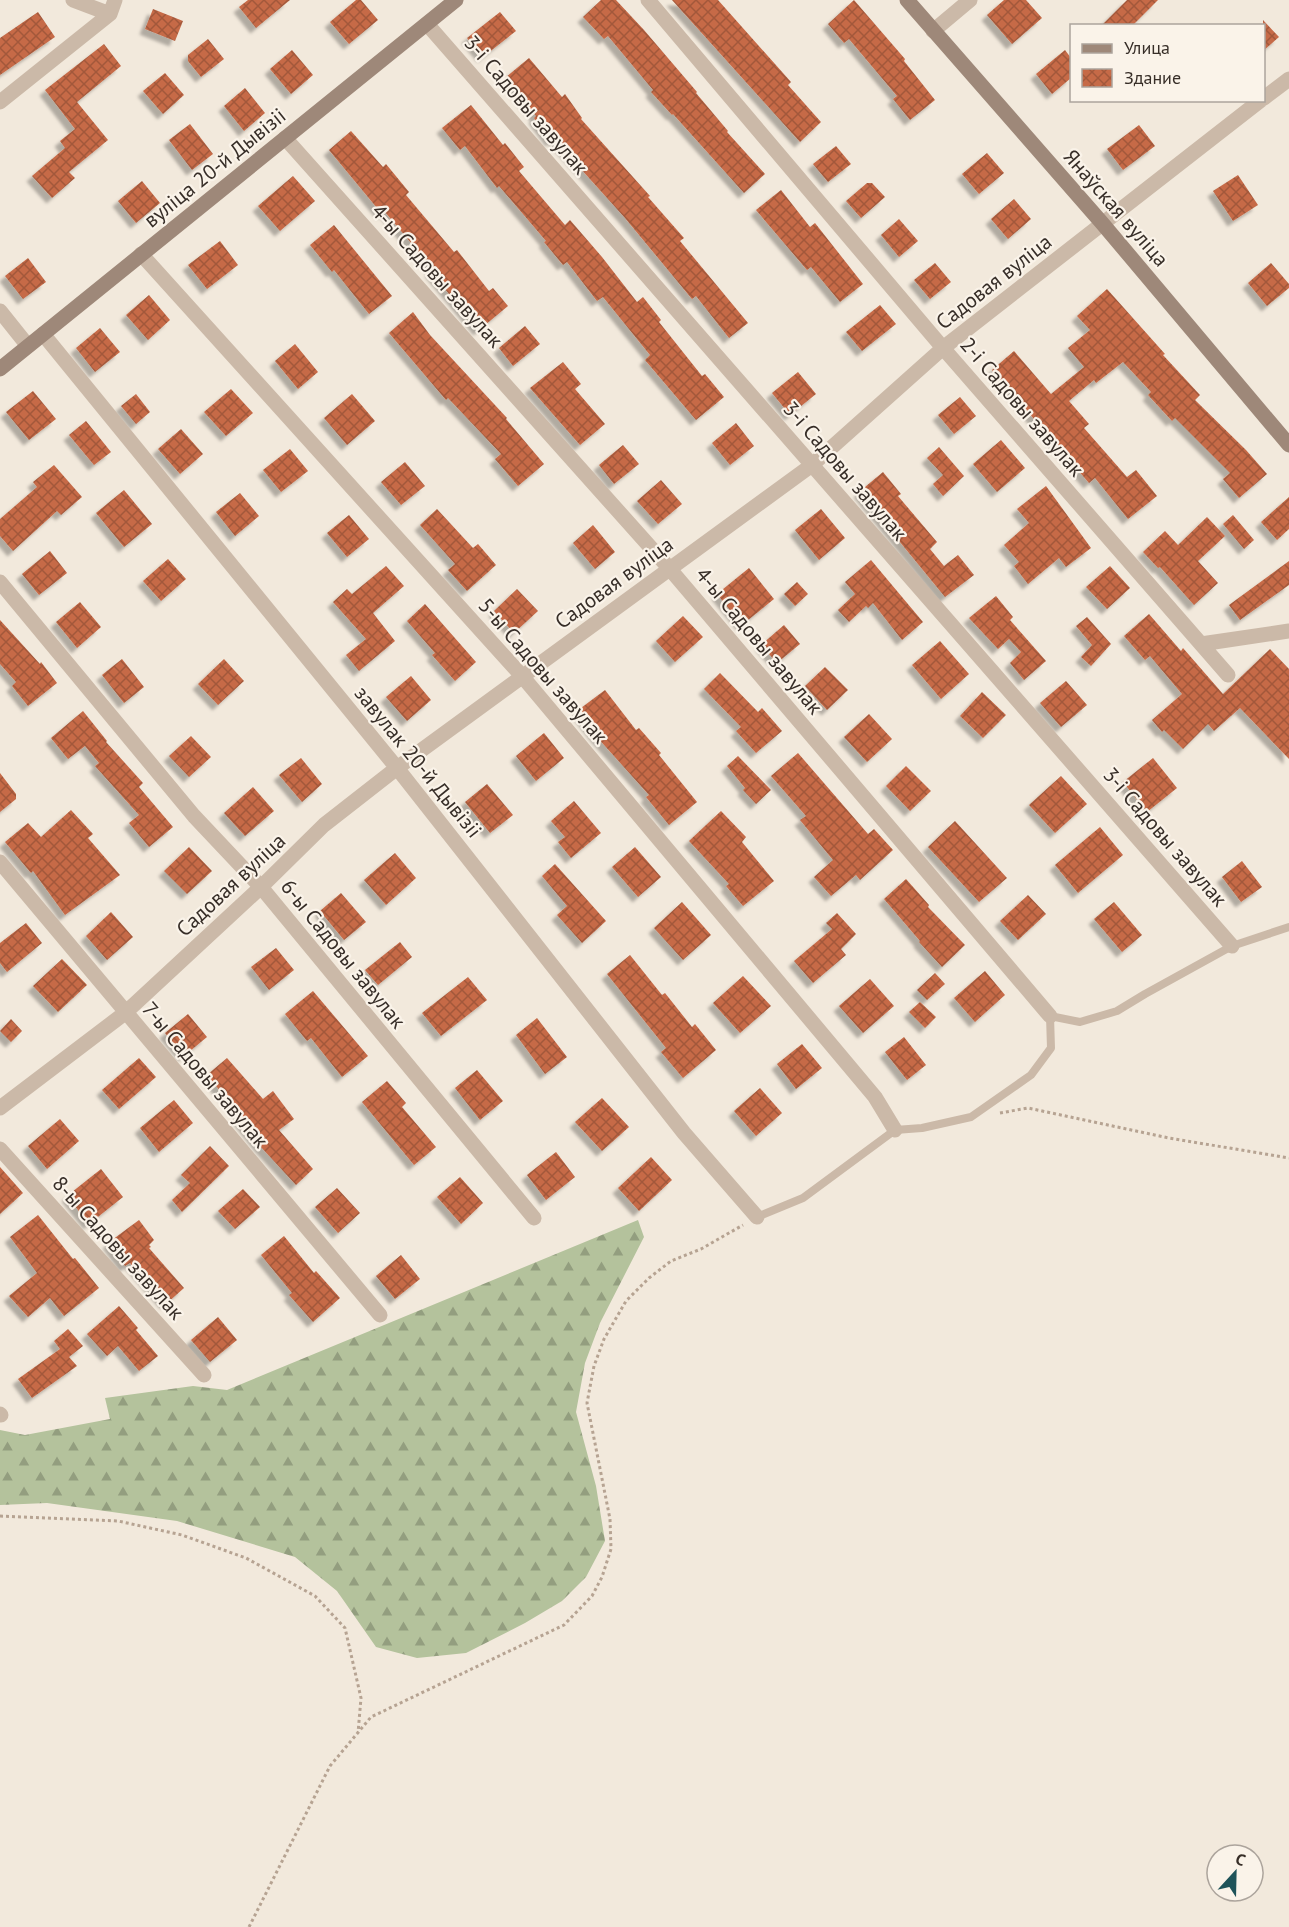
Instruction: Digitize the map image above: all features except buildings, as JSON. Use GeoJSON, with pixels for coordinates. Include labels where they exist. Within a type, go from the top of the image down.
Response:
{"type":"FeatureCollection","features":[{"type":"Feature","properties":{"kind":"street"},"geometry":{"type":"LineString","coordinates":[[73,0],[112,7]]}},
{"type":"Feature","properties":{"kind":"street","name":"вуліца 20-й Дывізіі"},"geometry":{"type":"LineString","coordinates":[[0,369],[456,0]]}},
{"type":"Feature","properties":{"kind":"street","name":"2-і Садовы завулак"},"geometry":{"type":"LineString","coordinates":[[648,0],[944,348],[1228,675]]}},
{"type":"Feature","properties":{"kind":"street","name":"Янаўская вуліца"},"geometry":{"type":"LineString","coordinates":[[908,0],[1102,223],[1289,445]]}},
{"type":"Feature","properties":{"kind":"street"},"geometry":{"type":"LineString","coordinates":[[933,31],[970,0]]}},
{"type":"Feature","properties":{"kind":"street"},"geometry":{"type":"LineString","coordinates":[[0,102],[112,7]]}},
{"type":"Feature","properties":{"kind":"street","name":"3-і Садовы завулак"},"geometry":{"type":"LineString","coordinates":[[428,24],[1232,946]]}},
{"type":"Feature","properties":{"kind":"street","name":"Садовая вуліца"},"geometry":{"type":"LineString","coordinates":[[1265,97],[1289,79]]}},
{"type":"Feature","properties":{"kind":"street","name":"Садовая вуліца"},"geometry":{"type":"LineString","coordinates":[[0,1108],[125,1013],[324,825],[397,768],[812,465],[944,348],[1258,102]]}},
{"type":"Feature","properties":{"kind":"street","name":"4-ы Садовы завулак"},"geometry":{"type":"LineString","coordinates":[[285,138],[669,568],[1050,1016]]}},
{"type":"Feature","properties":{"kind":"street","name":"5-ы Садовы завулак"},"geometry":{"type":"LineString","coordinates":[[141,254],[522,676],[875,1097],[895,1130]]}},
{"type":"Feature","properties":{"kind":"street"},"geometry":{"type":"LineString","coordinates":[[0,311],[28,346]]}},
{"type":"Feature","properties":{"kind":"street","name":"завулак 20-й Дывізіі"},"geometry":{"type":"LineString","coordinates":[[44,334],[397,768],[684,1132],[757,1217]]}},
{"type":"Feature","properties":{"kind":"street","name":"6-ы Садовы завулак"},"geometry":{"type":"LineString","coordinates":[[0,582],[194,816],[261,886],[534,1218]]}},
{"type":"Feature","properties":{"kind":"street"},"geometry":{"type":"LineString","coordinates":[[1201,644],[1289,631]]}},
{"type":"Feature","properties":{"kind":"street","name":"7-ы Садовы завулак"},"geometry":{"type":"LineString","coordinates":[[0,862],[380,1315]]}},
{"type":"Feature","properties":{"kind":"street","name":"8-ы Садовы завулак"},"geometry":{"type":"LineString","coordinates":[[0,1149],[204,1375]]}},
{"type":"Feature","properties":{"kind":"lane"},"geometry":{"type":"LineString","coordinates":[[757,1217],[803,1198],[895,1130],[922,1128],[971,1117],[1031,1075],[1051,1048],[1050,1016],[1080,1022],[1117,1011],[1232,946],[1289,927]]}},
{"type":"Feature","properties":{"kind":"path"},"geometry":{"type":"LineString","coordinates":[[971,1117],[1028,1108],[1169,1137],[1289,1158]]}},
{"type":"Feature","properties":{"kind":"path"},"geometry":{"type":"LineString","coordinates":[[249,1927],[330,1766],[371,1717],[564,1625],[592,1596],[602,1577],[611,1549],[610,1519],[587,1403],[594,1366],[604,1339],[626,1301],[649,1278],[671,1261],[701,1249],[757,1217]]}},
{"type":"Feature","properties":{"kind":"path"},"geometry":{"type":"LineString","coordinates":[[0,1516],[118,1521],[182,1535],[246,1558],[315,1596],[345,1628],[361,1698],[358,1733]]}},
{"type":"Feature","properties":{"kind":"green space"},"geometry":{"type":"Polygon","coordinates":[[[638,1220],[644,1237],[600,1323],[585,1363],[576,1412],[596,1486],[605,1541],[586,1577],[562,1601],[466,1653],[417,1658],[376,1647],[337,1591],[295,1557],[177,1521],[47,1503],[0,1505],[0,1430],[25,1435],[110,1419],[105,1398],[193,1386],[227,1390],[638,1220]]]}}]}
